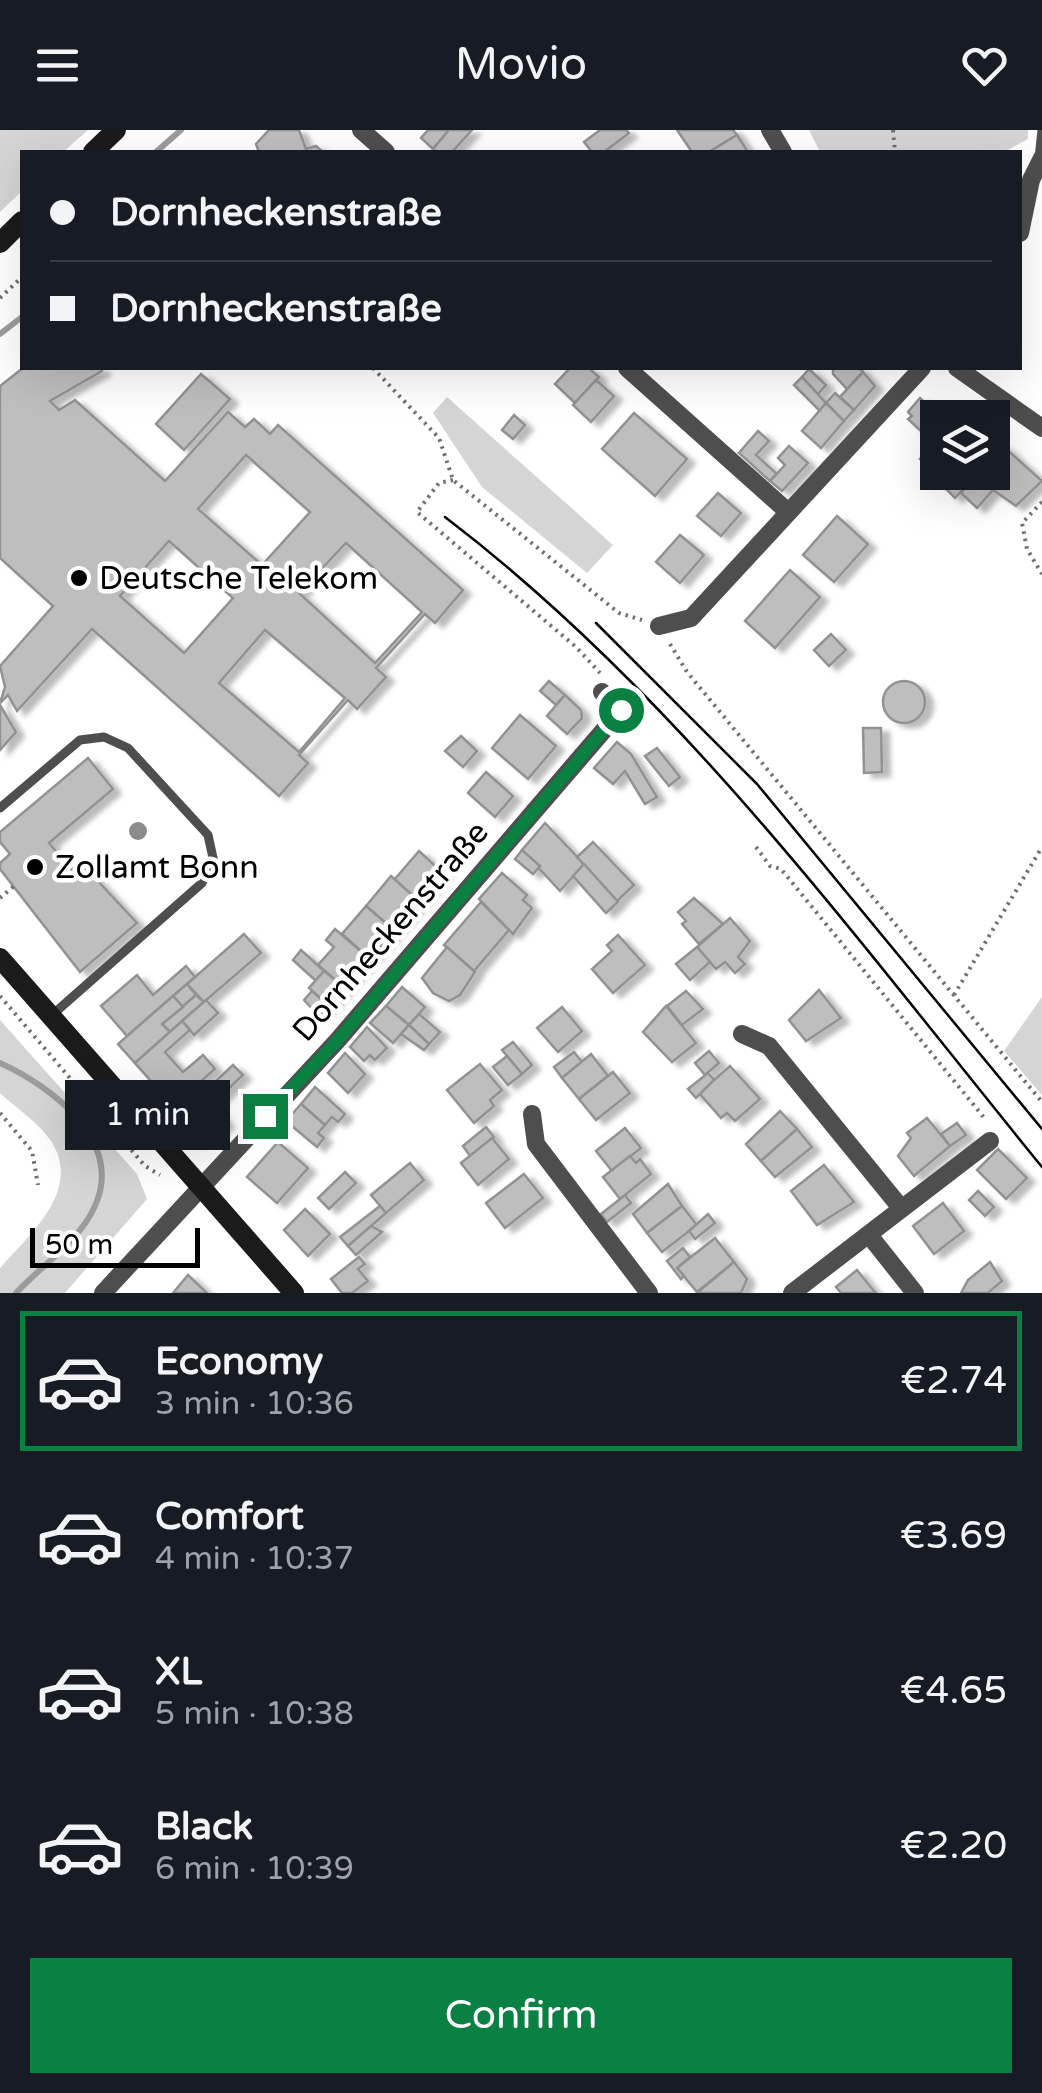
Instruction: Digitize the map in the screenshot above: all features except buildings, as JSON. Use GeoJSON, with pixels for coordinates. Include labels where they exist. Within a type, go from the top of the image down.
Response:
{"type":"FeatureCollection","features":[{"type":"Feature","properties":{"kind":"main road"},"geometry":{"type":"LineString","coordinates":[[95,150],[116,130]]}},
{"type":"Feature","properties":{"kind":"main road"},"geometry":{"type":"LineString","coordinates":[[0,243],[20,223]]}},
{"type":"Feature","properties":{"kind":"main road"},"geometry":{"type":"LineString","coordinates":[[0,958],[192,1192],[294,1293]]}},
{"type":"Feature","properties":{"kind":"street"},"geometry":{"type":"LineString","coordinates":[[361,130],[384,150]]}},
{"type":"Feature","properties":{"kind":"street"},"geometry":{"type":"LineString","coordinates":[[1022,226],[1040,160]]}},
{"type":"Feature","properties":{"kind":"street"},"geometry":{"type":"LineString","coordinates":[[629,370],[787,511]]}},
{"type":"Feature","properties":{"kind":"street"},"geometry":{"type":"LineString","coordinates":[[659,626],[692,618],[920,370]]}},
{"type":"Feature","properties":{"kind":"street"},"geometry":{"type":"LineString","coordinates":[[961,370],[1042,428]]}},
{"type":"Feature","properties":{"kind":"street"},"geometry":{"type":"LineString","coordinates":[[602,692],[625,706]]}},
{"type":"Feature","properties":{"kind":"street","name":"Dornheckenstraße"},"geometry":{"type":"LineString","coordinates":[[103,1293],[192,1192],[337,1041],[625,706]]}},
{"type":"Feature","properties":{"kind":"street"},"geometry":{"type":"LineString","coordinates":[[742,1034],[770,1046],[901,1208]]}},
{"type":"Feature","properties":{"kind":"street"},"geometry":{"type":"LineString","coordinates":[[532,1114],[536,1144],[649,1293]]}},
{"type":"Feature","properties":{"kind":"street"},"geometry":{"type":"LineString","coordinates":[[792,1293],[990,1141]]}},
{"type":"Feature","properties":{"kind":"street"},"geometry":{"type":"LineString","coordinates":[[869,1235],[916,1293]]}},
{"type":"Feature","properties":{"kind":"lane"},"geometry":{"type":"LineString","coordinates":[[1040,160],[1042,130]]}},
{"type":"Feature","properties":{"kind":"lane"},"geometry":{"type":"LineString","coordinates":[[0,808],[80,740],[104,737],[128,748],[208,835],[213,858],[202,883],[51,1016]]}},
{"type":"Feature","properties":{"kind":"path"},"geometry":{"type":"LineString","coordinates":[[0,298],[20,279]]}},
{"type":"Feature","properties":{"kind":"path"},"geometry":{"type":"LineString","coordinates":[[375,370],[439,438],[453,480],[619,613],[659,626],[687,672],[1042,1102]]}},
{"type":"Feature","properties":{"kind":"path"},"geometry":{"type":"LineString","coordinates":[[453,480],[439,483],[417,512],[576,647],[625,706]]}},
{"type":"Feature","properties":{"kind":"path"},"geometry":{"type":"LineString","coordinates":[[1042,502],[1022,523],[1027,549],[1042,574]]}},
{"type":"Feature","properties":{"kind":"path"},"geometry":{"type":"LineString","coordinates":[[756,847],[770,866],[782,869],[994,1130],[990,1141]]}},
{"type":"Feature","properties":{"kind":"path"},"geometry":{"type":"LineString","coordinates":[[954,995],[1042,847]]}},
{"type":"Feature","properties":{"kind":"path"},"geometry":{"type":"LineString","coordinates":[[0,898],[14,886]]}},
{"type":"Feature","properties":{"kind":"path"},"geometry":{"type":"LineString","coordinates":[[0,996],[145,1166],[192,1192]]}},
{"type":"Feature","properties":{"kind":"path"},"geometry":{"type":"LineString","coordinates":[[0,1113],[32,1150],[38,1185]]}},
{"type":"Feature","properties":{"kind":"shaded area"},"geometry":{"type":"Polygon","coordinates":[[[0,130],[88,130],[65,150],[20,150],[20,193],[0,212],[0,130]]]}},
{"type":"Feature","properties":{"kind":"shaded area"},"geometry":{"type":"Polygon","coordinates":[[[809,130],[1028,130],[1028,139],[1008,150],[819,150],[809,130]]]}},
{"type":"Feature","properties":{"kind":"shaded area"},"geometry":{"type":"Polygon","coordinates":[[[447,397],[613,545],[587,573],[482,487],[433,413],[447,397]]]}},
{"type":"Feature","properties":{"kind":"shaded area"},"geometry":{"type":"Polygon","coordinates":[[[1042,997],[1042,1095],[1004,1051],[1042,997]]]}},
{"type":"Feature","properties":{"kind":"shaded area"},"geometry":{"type":"Polygon","coordinates":[[[0,1020],[137,1174],[147,1199],[65,1293],[0,1293],[0,1268],[48,1210],[61,1177],[51,1141],[0,1093],[0,1020]]]}},
{"type":"Feature","properties":{"kind":"waterway"},"geometry":{"type":"LineString","coordinates":[[158,150],[181,130]]}},
{"type":"Feature","properties":{"kind":"waterway"},"geometry":{"type":"LineString","coordinates":[[0,334],[20,319]]}},
{"type":"Feature","properties":{"kind":"waterway"},"geometry":{"type":"LineString","coordinates":[[0,1063],[61,1102],[92,1139],[100,1161],[101,1184],[87,1220],[69,1243],[16,1293]]}},
{"type":"Feature","properties":{"kind":"tram line"},"geometry":{"type":"LineString","coordinates":[[445,517],[531,587],[612,662],[689,742],[834,909],[1042,1167]]}},
{"type":"Feature","properties":{"kind":"tram line"},"geometry":{"type":"LineString","coordinates":[[596,623],[757,784],[1042,1129]]}},
{"type":"Feature","properties":{"kind":"place","name":"Deutsche Telekom"},"geometry":{"type":"Point","coordinates":[79,578]}},
{"type":"Feature","properties":{"kind":"place","name":"Zollamt Bonn"},"geometry":{"type":"Point","coordinates":[35,867]}},
{"type":"Feature","properties":{"kind":"route"},"geometry":{"type":"LineString","coordinates":[[265,1116],[337,1041],[621,710]]}}]}
